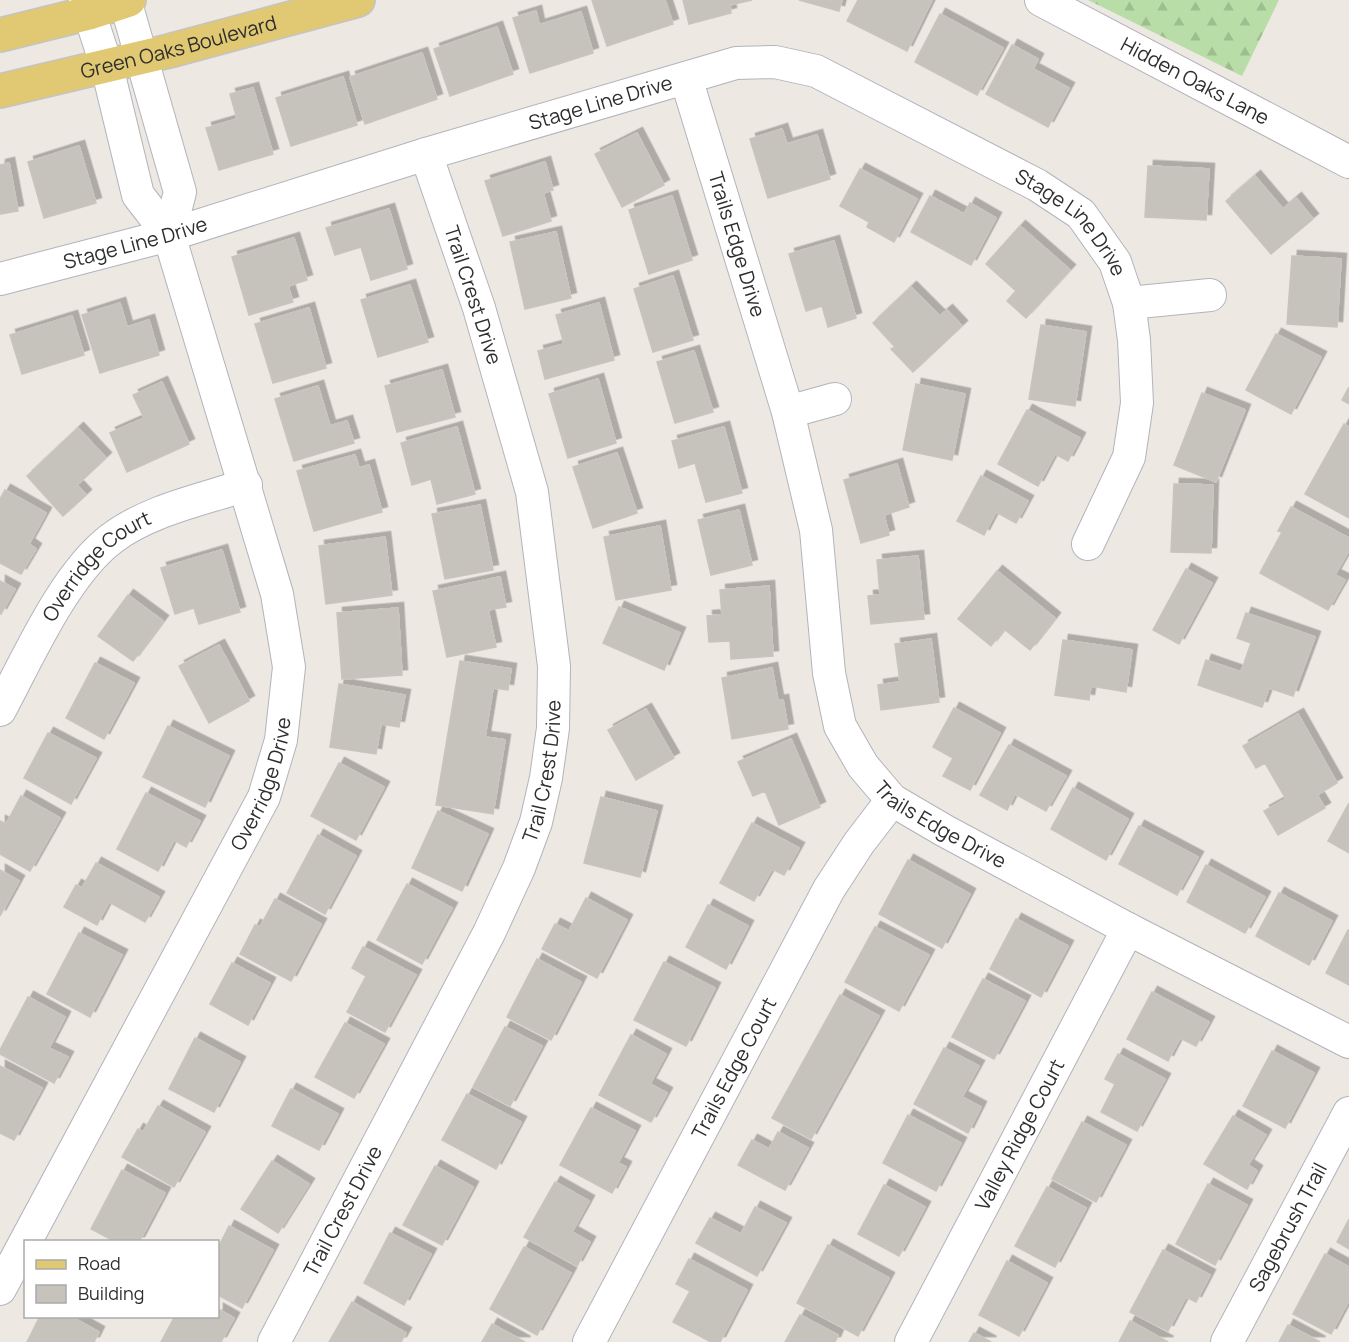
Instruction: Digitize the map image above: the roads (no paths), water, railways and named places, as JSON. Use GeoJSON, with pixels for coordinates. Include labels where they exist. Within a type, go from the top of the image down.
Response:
{"type":"FeatureCollection","features":[{"type":"Feature","properties":{"kind":"main road"},"geometry":{"type":"LineString","coordinates":[[0,35],[87,6],[126,0]]}},
{"type":"Feature","properties":{"kind":"main road","name":"Green Oaks Boulevard"},"geometry":{"type":"LineString","coordinates":[[0,91],[107,67],[358,0]]}},
{"type":"Feature","properties":{"kind":"street"},"geometry":{"type":"LineString","coordinates":[[126,0],[180,192],[169,235]]}},
{"type":"Feature","properties":{"kind":"street","name":"Hidden Oaks Lane"},"geometry":{"type":"LineString","coordinates":[[1041,0],[1349,162]]}},
{"type":"Feature","properties":{"kind":"street","name":"Overridge Drive"},"geometry":{"type":"LineString","coordinates":[[26,1240],[264,797],[281,740],[289,667],[278,594],[246,485],[169,235],[138,195],[107,67],[87,6]]}},
{"type":"Feature","properties":{"kind":"street","name":"Stage Line Drive"},"geometry":{"type":"LineString","coordinates":[[0,279],[169,235],[426,154],[736,63],[775,62],[816,71],[1037,185],[1081,214],[1115,262],[1129,303],[1134,340],[1137,403],[1129,457],[1088,544]]}},
{"type":"Feature","properties":{"kind":"street","name":"Trails Edge Drive"},"geometry":{"type":"LineString","coordinates":[[686,78],[788,412],[816,530],[829,673],[840,726],[863,766],[892,800],[945,831],[1128,929],[1349,1042]]}},
{"type":"Feature","properties":{"kind":"street","name":"Trail Crest Drive"},"geometry":{"type":"LineString","coordinates":[[274,1342],[489,933],[514,879],[536,822],[552,738],[554,666],[532,492],[479,308],[426,154]]}},
{"type":"Feature","properties":{"kind":"street","name":"Stage Line Drive"},"geometry":{"type":"LineString","coordinates":[[1129,303],[1210,295]]}},
{"type":"Feature","properties":{"kind":"street"},"geometry":{"type":"LineString","coordinates":[[788,412],[835,399]]}},
{"type":"Feature","properties":{"kind":"street","name":"Overridge Court"},"geometry":{"type":"LineString","coordinates":[[0,710],[54,610],[80,569],[111,539],[152,516],[246,485]]}},
{"type":"Feature","properties":{"kind":"street","name":"Trails Edge Court"},"geometry":{"type":"LineString","coordinates":[[589,1342],[829,889],[859,843],[892,800]]}},
{"type":"Feature","properties":{"kind":"street","name":"Valley Ridge Court"},"geometry":{"type":"LineString","coordinates":[[911,1342],[1128,929]]}},
{"type":"Feature","properties":{"kind":"street","name":"Sagebrush Trail"},"geometry":{"type":"LineString","coordinates":[[1227,1342],[1349,1113]]}},
{"type":"Feature","properties":{"kind":"street","name":"Overridge Drive"},"geometry":{"type":"LineString","coordinates":[[0,1289],[24,1244]]}}]}
